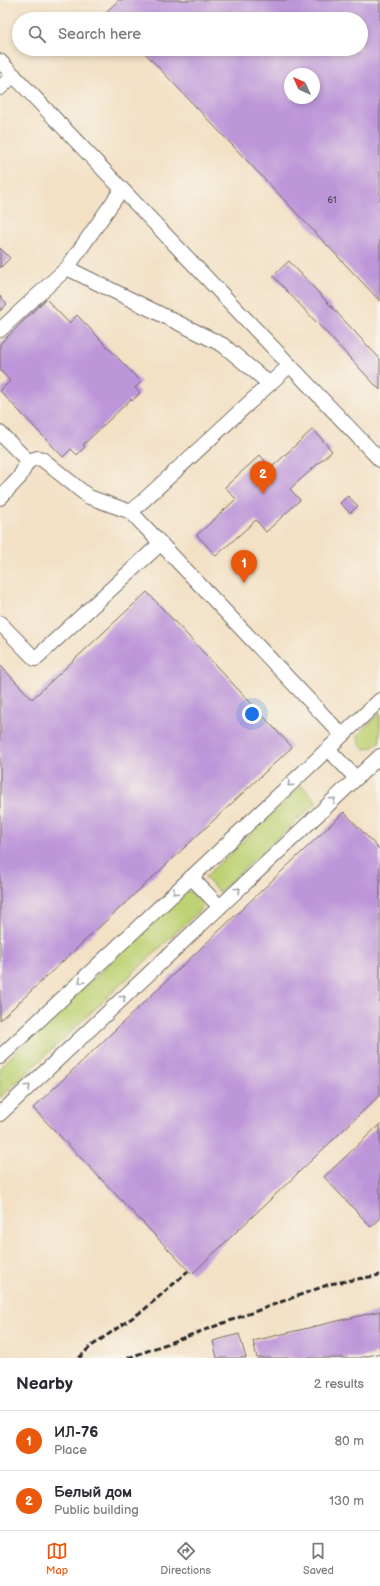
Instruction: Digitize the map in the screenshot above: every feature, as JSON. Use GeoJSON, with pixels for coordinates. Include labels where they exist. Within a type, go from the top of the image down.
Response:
{"type":"FeatureCollection","features":[{"type":"Feature","properties":{"kind":"street"},"geometry":{"type":"LineString","coordinates":[[0,61],[380,460]]}},
{"type":"Feature","properties":{"kind":"street"},"geometry":{"type":"LineString","coordinates":[[0,88],[14,75]]}},
{"type":"Feature","properties":{"kind":"street"},"geometry":{"type":"LineString","coordinates":[[0,330],[67,268],[122,189]]}},
{"type":"Feature","properties":{"kind":"street"},"geometry":{"type":"LineString","coordinates":[[67,268],[223,345],[270,384]]}},
{"type":"Feature","properties":{"kind":"street"},"geometry":{"type":"LineString","coordinates":[[131,512],[290,365]]}},
{"type":"Feature","properties":{"kind":"street"},"geometry":{"type":"LineString","coordinates":[[0,432],[28,461]]}},
{"type":"Feature","properties":{"kind":"street"},"geometry":{"type":"LineString","coordinates":[[0,498],[19,478],[28,461],[38,458],[42,459],[89,497],[131,512],[342,735]]}},
{"type":"Feature","properties":{"kind":"street"},"geometry":{"type":"LineString","coordinates":[[0,623],[35,659],[161,543]]}},
{"type":"Feature","properties":{"kind":"street"},"geometry":{"type":"LineString","coordinates":[[0,1057],[380,700]]}},
{"type":"Feature","properties":{"kind":"street"},"geometry":{"type":"LineString","coordinates":[[328,749],[356,778]]}},
{"type":"Feature","properties":{"kind":"street"},"geometry":{"type":"LineString","coordinates":[[0,1114],[380,756]]}},
{"type":"Feature","properties":{"kind":"street"},"geometry":{"type":"LineString","coordinates":[[191,877],[220,907]]}},
{"type":"Feature","properties":{"kind":"green space"},"geometry":{"type":"Polygon","coordinates":[[[380,713],[380,741],[372,748],[364,749],[359,744],[358,734],[380,713]]]}},
{"type":"Feature","properties":{"kind":"green space"},"geometry":{"type":"Polygon","coordinates":[[[302,786],[317,802],[219,892],[205,877],[302,786]]]}},
{"type":"Feature","properties":{"kind":"green space"},"geometry":{"type":"Polygon","coordinates":[[[186,891],[191,892],[202,903],[202,908],[0,1098],[0,1067],[186,891]]]}},
{"type":"Feature","properties":{"kind":"building"},"geometry":{"type":"Polygon","coordinates":[[[119,0],[380,0],[380,301],[148,56],[368,56],[368,12],[106,12],[119,0]]]}},
{"type":"Feature","properties":{"kind":"building"},"geometry":{"type":"Polygon","coordinates":[[[0,248],[10,258],[0,268],[0,248]]]}},
{"type":"Feature","properties":{"kind":"building"},"geometry":{"type":"Polygon","coordinates":[[[289,261],[380,359],[380,390],[273,276],[289,261]]]}},
{"type":"Feature","properties":{"kind":"building"},"geometry":{"type":"Polygon","coordinates":[[[0,296],[7,304],[0,311],[0,296]]]}},
{"type":"Feature","properties":{"kind":"building"},"geometry":{"type":"Polygon","coordinates":[[[46,299],[69,323],[77,315],[141,382],[135,388],[140,393],[132,401],[131,399],[83,445],[85,447],[77,455],[71,449],[63,457],[0,391],[10,381],[0,370],[0,344],[46,299]]]}},
{"type":"Feature","properties":{"kind":"building"},"geometry":{"type":"Polygon","coordinates":[[[313,429],[332,451],[290,489],[300,500],[266,532],[256,520],[216,556],[197,535],[236,499],[225,487],[260,455],[271,468],[313,429]]]}},
{"type":"Feature","properties":{"kind":"building"},"geometry":{"type":"Polygon","coordinates":[[[348,496],[358,506],[350,513],[340,503],[348,496]]]}},
{"type":"Feature","properties":{"kind":"building"},"geometry":{"type":"Polygon","coordinates":[[[147,592],[292,747],[0,1020],[0,665],[32,699],[147,592]]]}},
{"type":"Feature","properties":{"kind":"building"},"geometry":{"type":"Polygon","coordinates":[[[344,812],[380,850],[380,1095],[192,1274],[33,1108],[344,812]]]}},
{"type":"Feature","properties":{"kind":"building"},"geometry":{"type":"Polygon","coordinates":[[[380,1124],[380,1219],[371,1227],[324,1177],[380,1124]]]}},
{"type":"Feature","properties":{"kind":"building"},"geometry":{"type":"Polygon","coordinates":[[[380,1311],[380,1353],[359,1358],[257,1358],[253,1341],[380,1311]]]}},
{"type":"Feature","properties":{"kind":"building"},"geometry":{"type":"Polygon","coordinates":[[[239,1334],[246,1358],[217,1358],[213,1341],[239,1334]]]}},
{"type":"Feature","properties":{"kind":"railway"},"geometry":{"type":"LineString","coordinates":[[79,1358],[90,1347],[145,1309],[188,1271]]}},
{"type":"Feature","properties":{"kind":"railway"},"geometry":{"type":"LineString","coordinates":[[128,1358],[330,1284],[380,1275]]}},
{"type":"Feature","properties":{"kind":"place","name":"Белый дом"},"geometry":{"type":"Point","coordinates":[263,494]}},
{"type":"Feature","properties":{"kind":"place","name":"ИЛ-76"},"geometry":{"type":"Point","coordinates":[244,583]}}]}
